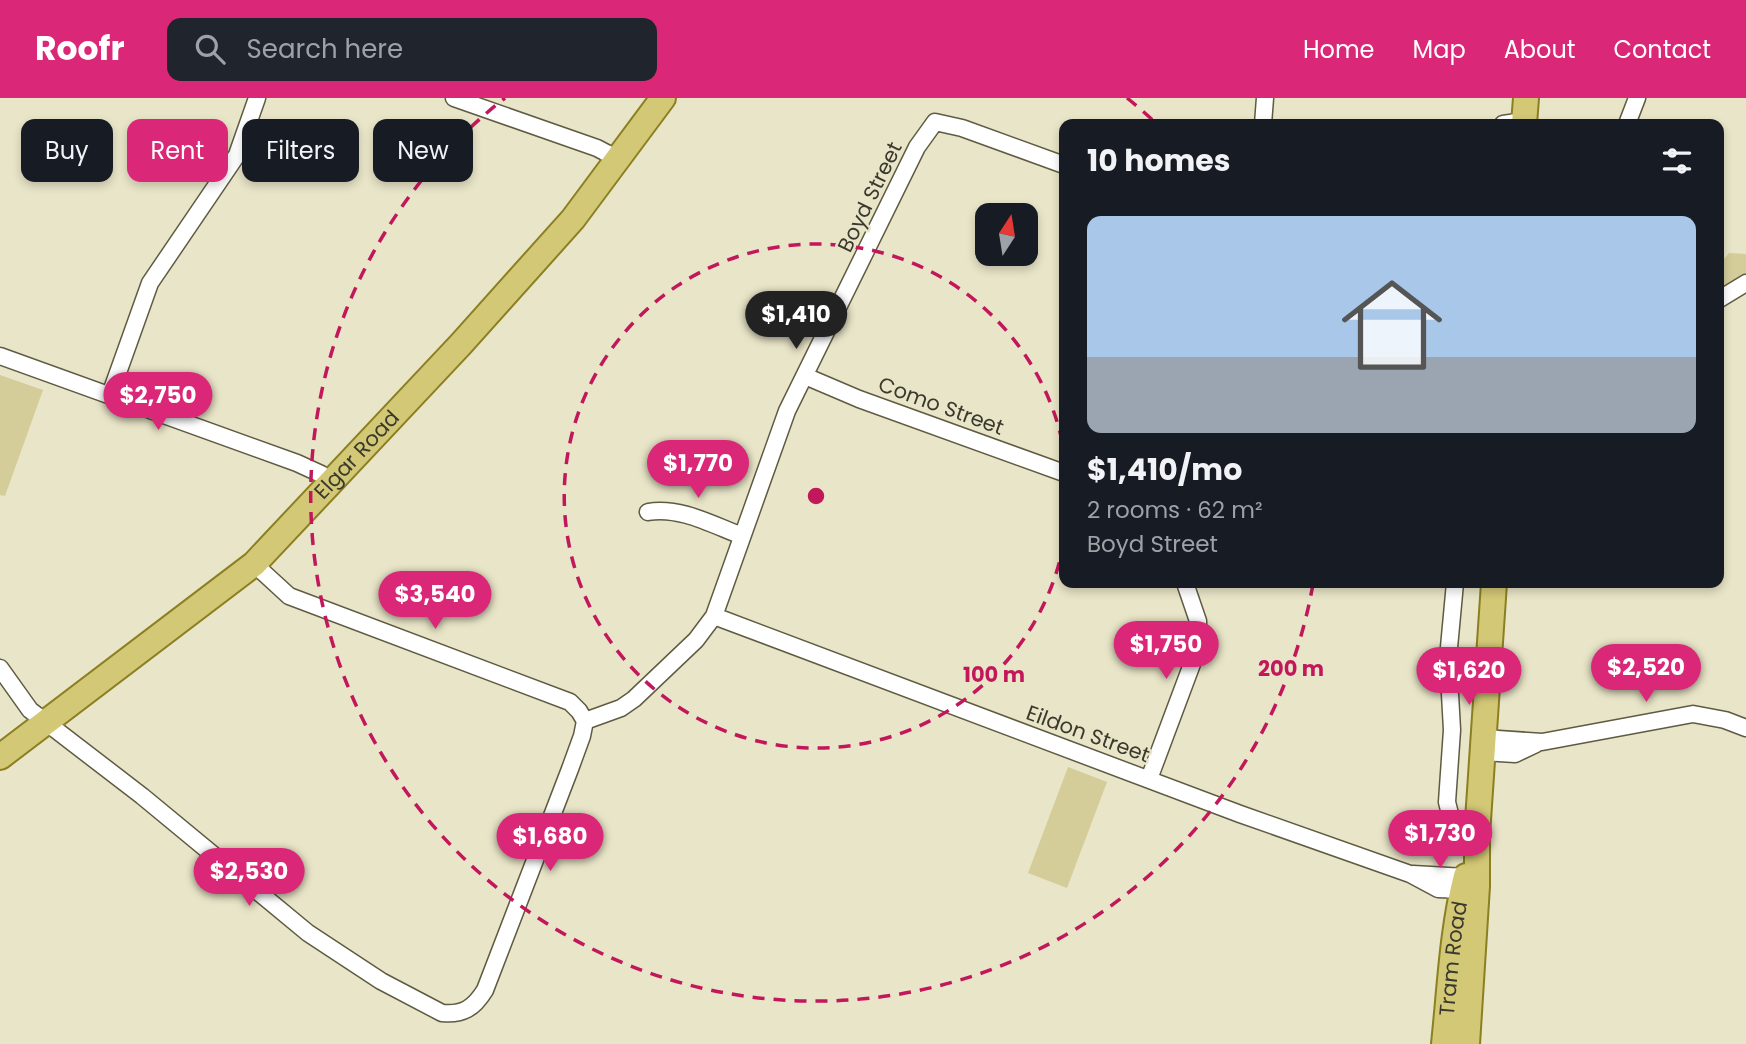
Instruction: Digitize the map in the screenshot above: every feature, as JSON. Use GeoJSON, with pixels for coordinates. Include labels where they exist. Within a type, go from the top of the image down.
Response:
{"type":"FeatureCollection","features":[{"type":"Feature","properties":{"kind":"main road","name":"Elgar Road"},"geometry":{"type":"LineString","coordinates":[[0,757],[254,564],[461,344],[573,219],[663,98]]}},
{"type":"Feature","properties":{"kind":"main road","name":"Tram Road"},"geometry":{"type":"LineString","coordinates":[[1452,1043],[1449,976],[1477,835],[1494,588]]}},
{"type":"Feature","properties":{"kind":"street"},"geometry":{"type":"LineString","coordinates":[[110,395],[150,283],[237,155],[257,98]]}},
{"type":"Feature","properties":{"kind":"street"},"geometry":{"type":"LineString","coordinates":[[454,98],[597,148],[618,159]]}},
{"type":"Feature","properties":{"kind":"street"},"geometry":{"type":"LineString","coordinates":[[1263,119],[1265,98]]}},
{"type":"Feature","properties":{"kind":"street"},"geometry":{"type":"LineString","coordinates":[[1629,119],[1637,98]]}},
{"type":"Feature","properties":{"kind":"street","name":"Boyd Street"},"geometry":{"type":"LineString","coordinates":[[585,721],[621,708],[634,699],[696,640],[714,616],[787,411],[917,147],[935,122],[962,128],[1059,163]]}},
{"type":"Feature","properties":{"kind":"street"},"geometry":{"type":"LineString","coordinates":[[1724,296],[1746,283]]}},
{"type":"Feature","properties":{"kind":"street"},"geometry":{"type":"LineString","coordinates":[[0,356],[297,463],[321,474],[331,482]]}},
{"type":"Feature","properties":{"kind":"street","name":"Como Street"},"geometry":{"type":"LineString","coordinates":[[805,376],[859,399],[1059,472]]}},
{"type":"Feature","properties":{"kind":"street"},"geometry":{"type":"LineString","coordinates":[[648,512],[678,512],[742,536]]}},
{"type":"Feature","properties":{"kind":"street"},"geometry":{"type":"LineString","coordinates":[[0,668],[30,709],[307,933],[381,981],[442,1013],[464,1012],[473,1007],[488,981],[570,769],[585,721],[570,702],[289,596],[254,564]]}},
{"type":"Feature","properties":{"kind":"street"},"geometry":{"type":"LineString","coordinates":[[1149,779],[1198,648],[1198,621],[1187,588]]}},
{"type":"Feature","properties":{"kind":"street"},"geometry":{"type":"LineString","coordinates":[[1455,588],[1448,658],[1452,730],[1447,802],[1455,824],[1477,835]]}},
{"type":"Feature","properties":{"kind":"street","name":"Eildon Street"},"geometry":{"type":"LineString","coordinates":[[714,616],[1410,874],[1438,889],[1469,884]]}},
{"type":"Feature","properties":{"kind":"street"},"geometry":{"type":"LineString","coordinates":[[1483,745],[1515,754],[1542,742],[1693,714],[1725,720],[1746,728]]}},
{"type":"Feature","properties":{"kind":"shaded area"},"geometry":{"type":"Polygon","coordinates":[[[1729,253],[1746,254],[1746,280],[1724,291],[1724,259],[1729,253]]]}},
{"type":"Feature","properties":{"kind":"shaded area"},"geometry":{"type":"Polygon","coordinates":[[[0,375],[43,390],[5,496],[0,495],[0,375]]]}},
{"type":"Feature","properties":{"kind":"shaded area"},"geometry":{"type":"Polygon","coordinates":[[[1068,767],[1107,782],[1067,888],[1028,873],[1068,767]]]}}]}
